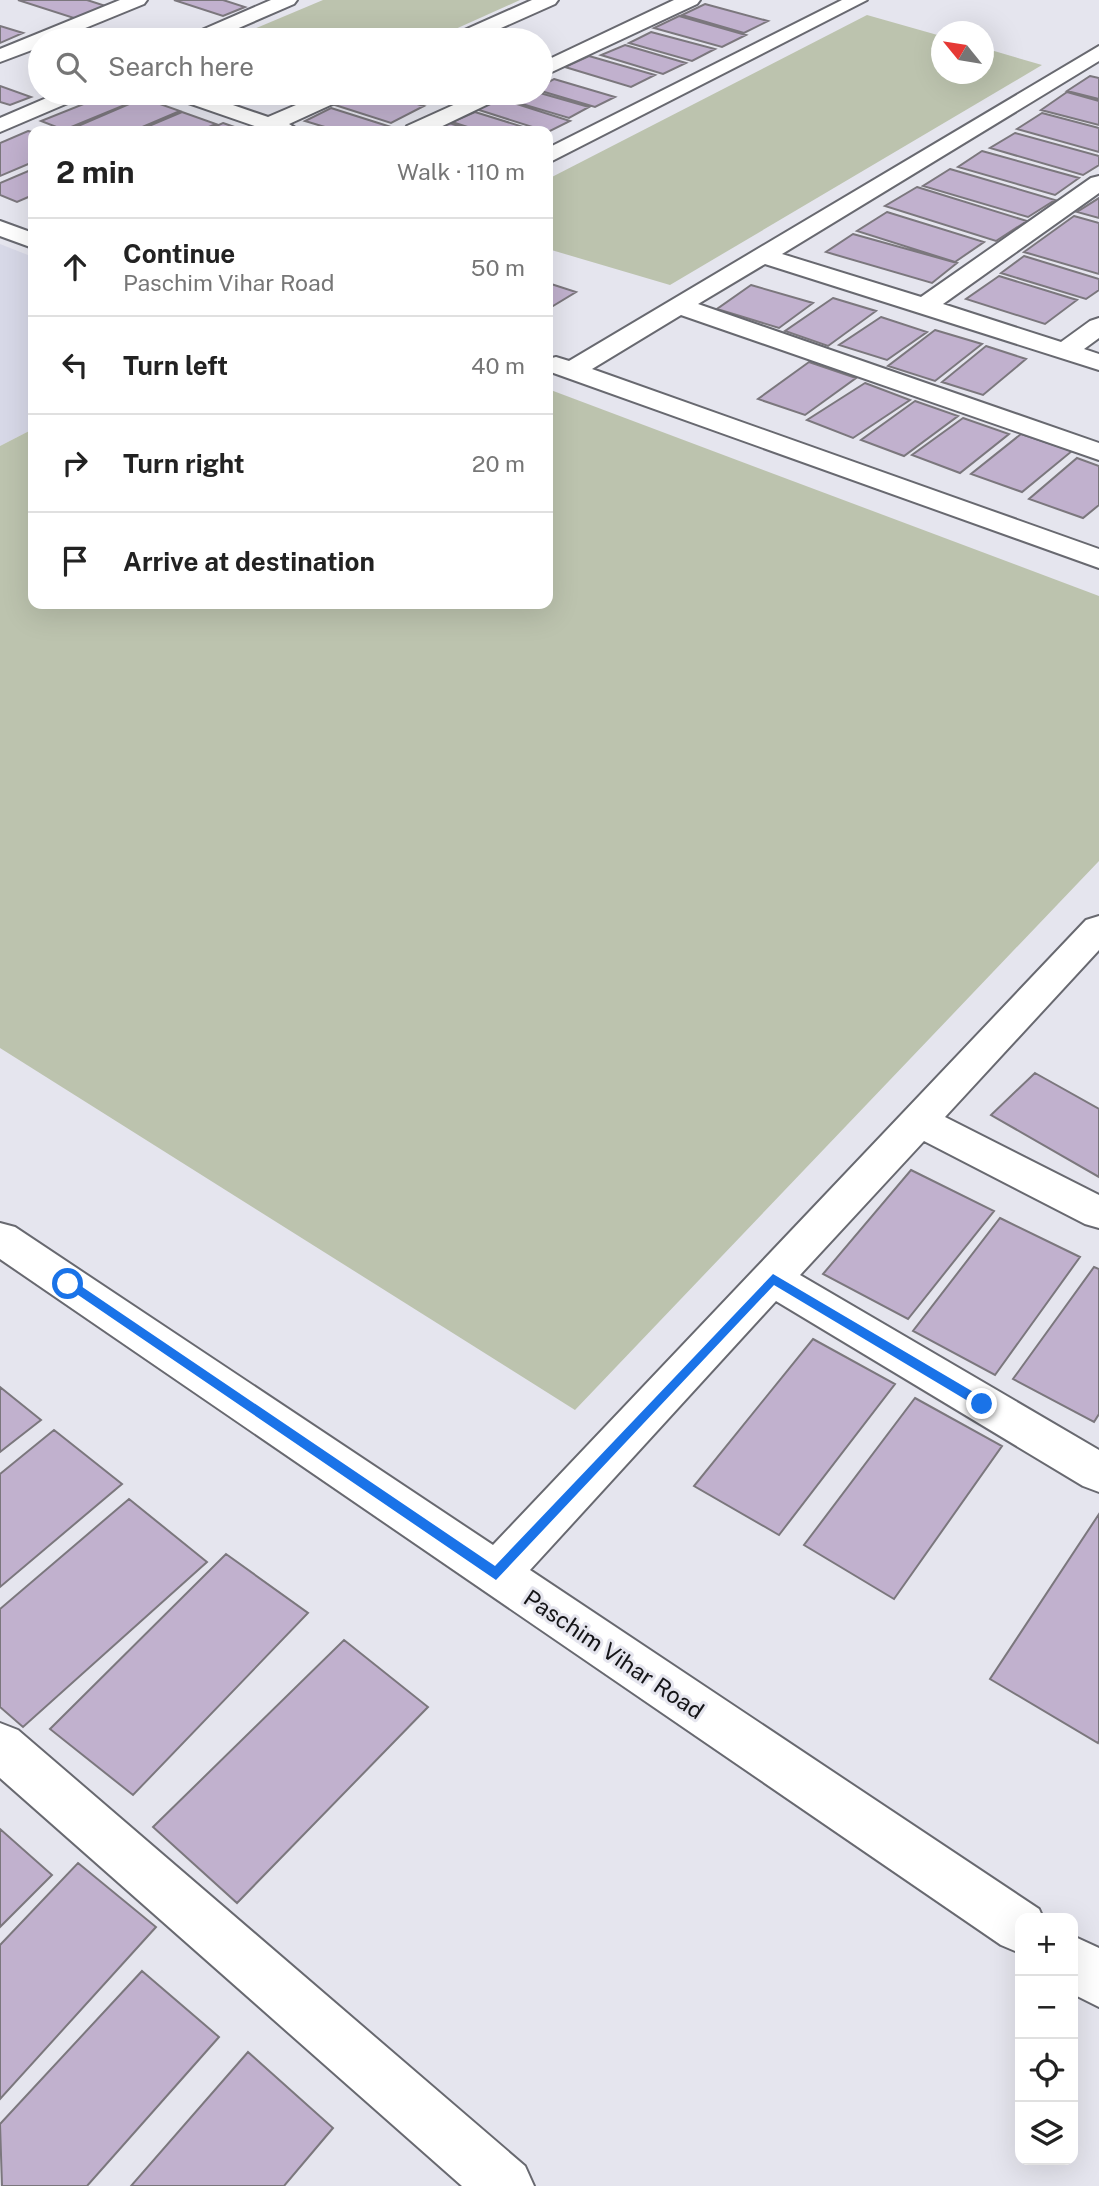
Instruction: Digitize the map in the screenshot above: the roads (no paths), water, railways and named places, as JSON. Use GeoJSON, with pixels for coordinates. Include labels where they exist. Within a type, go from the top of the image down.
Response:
{"type":"FeatureCollection","features":[{"type":"Feature","properties":{"kind":"street"},"geometry":{"type":"LineString","coordinates":[[68,28],[137,0]]}},
{"type":"Feature","properties":{"kind":"street"},"geometry":{"type":"LineString","coordinates":[[223,28],[287,0]]}},
{"type":"Feature","properties":{"kind":"street"},"geometry":{"type":"LineString","coordinates":[[485,28],[548,0]]}},
{"type":"Feature","properties":{"kind":"street"},"geometry":{"type":"LineString","coordinates":[[553,65],[690,0]]}},
{"type":"Feature","properties":{"kind":"street"},"geometry":{"type":"LineString","coordinates":[[553,153],[857,0]]}},
{"type":"Feature","properties":{"kind":"street"},"geometry":{"type":"LineString","coordinates":[[0,56],[28,45]]}},
{"type":"Feature","properties":{"kind":"street"},"geometry":{"type":"LineString","coordinates":[[559,366],[679,306],[1094,59]]}},
{"type":"Feature","properties":{"kind":"street"},"geometry":{"type":"LineString","coordinates":[[0,126],[48,105]]}},
{"type":"Feature","properties":{"kind":"street"},"geometry":{"type":"LineString","coordinates":[[213,105],[273,126]]}},
{"type":"Feature","properties":{"kind":"street"},"geometry":{"type":"LineString","coordinates":[[283,126],[320,105]]}},
{"type":"Feature","properties":{"kind":"street"},"geometry":{"type":"LineString","coordinates":[[426,126],[470,105]]}},
{"type":"Feature","properties":{"kind":"street"},"geometry":{"type":"LineString","coordinates":[[923,307],[1099,183]]}},
{"type":"Feature","properties":{"kind":"street"},"geometry":{"type":"LineString","coordinates":[[0,228],[28,239]]}},
{"type":"Feature","properties":{"kind":"street"},"geometry":{"type":"LineString","coordinates":[[762,255],[1099,362]]}},
{"type":"Feature","properties":{"kind":"street"},"geometry":{"type":"LineString","coordinates":[[679,306],[1099,452]]}},
{"type":"Feature","properties":{"kind":"street"},"geometry":{"type":"LineString","coordinates":[[1064,351],[1099,326]]}},
{"type":"Feature","properties":{"kind":"street"},"geometry":{"type":"LineString","coordinates":[[559,366],[1099,559]]}},
{"type":"Feature","properties":{"kind":"street"},"geometry":{"type":"LineString","coordinates":[[496,1574],[1099,928]]}},
{"type":"Feature","properties":{"kind":"street"},"geometry":{"type":"LineString","coordinates":[[919,1121],[1099,1213]]}},
{"type":"Feature","properties":{"kind":"street","name":"Paschim Vihar Road"},"geometry":{"type":"LineString","coordinates":[[0,1238],[1015,1924]]}},
{"type":"Feature","properties":{"kind":"street"},"geometry":{"type":"LineString","coordinates":[[773,1279],[1099,1473]]}},
{"type":"Feature","properties":{"kind":"street"},"geometry":{"type":"LineString","coordinates":[[0,1746],[505,2186]]}},
{"type":"Feature","properties":{"kind":"street"},"geometry":{"type":"LineString","coordinates":[[1078,1965],[1099,1980]]}}]}
